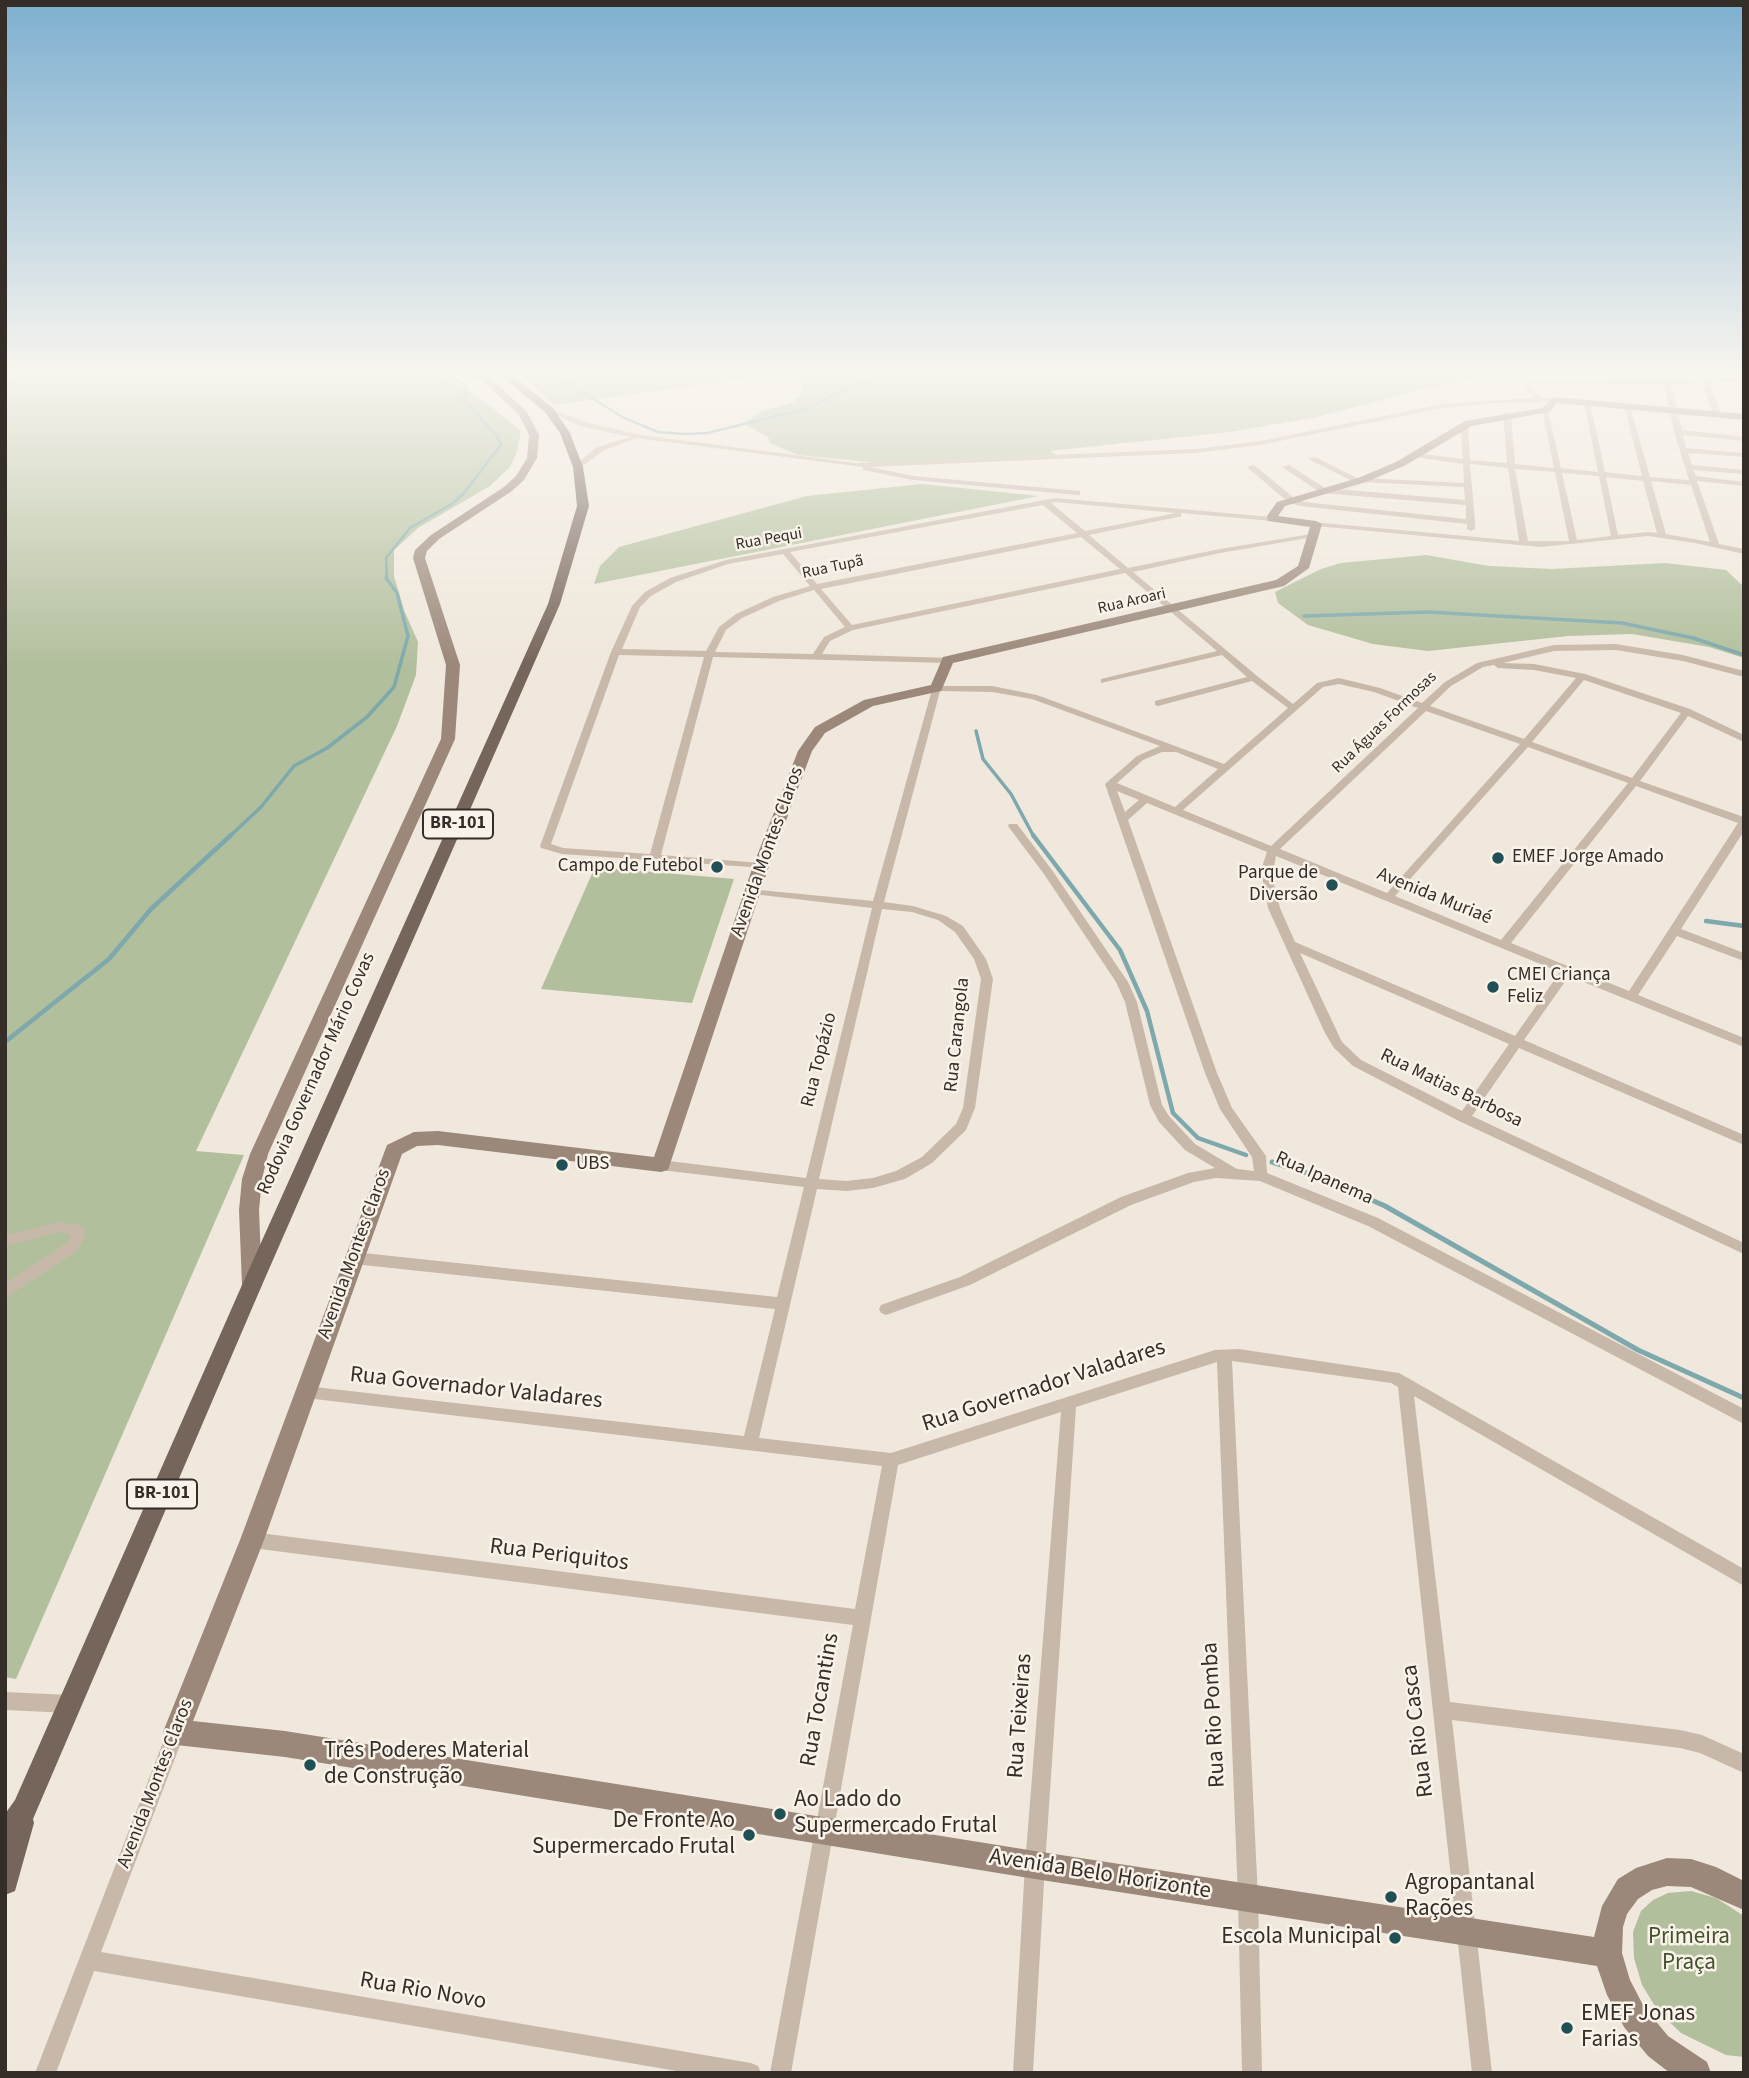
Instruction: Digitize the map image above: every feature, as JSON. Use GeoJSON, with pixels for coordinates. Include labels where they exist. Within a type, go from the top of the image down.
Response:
{"type":"FeatureCollection","features":[{"type":"Feature","properties":{"kind":"main road","name":"Rodovia Governador Mário Covas"},"geometry":{"type":"LineString","coordinates":[[5,1881],[24,1809],[252,1284],[554,604],[583,506],[579,471]]}},
{"type":"Feature","properties":{"kind":"main road","name":"Rodovia Governador Mário Covas"},"geometry":{"type":"LineString","coordinates":[[5,1838],[24,1809]]}},
{"type":"Feature","properties":{"kind":"street"},"geometry":{"type":"LineString","coordinates":[[252,1284],[249,1210],[252,1179],[259,1154],[448,739],[453,665],[419,558],[421,550],[435,537],[508,489],[524,471]]}},
{"type":"Feature","properties":{"kind":"street"},"geometry":{"type":"LineString","coordinates":[[882,471],[913,478],[1076,492],[1272,518],[1315,531]]}},
{"type":"Feature","properties":{"kind":"street"},"geometry":{"type":"LineString","coordinates":[[1256,471],[1291,500],[1331,509],[1471,522]]}},
{"type":"Feature","properties":{"kind":"street"},"geometry":{"type":"LineString","coordinates":[[1293,471],[1326,491],[1469,503]]}},
{"type":"Feature","properties":{"kind":"street"},"geometry":{"type":"LineString","coordinates":[[1338,471],[1360,481],[1468,485]]}},
{"type":"Feature","properties":{"kind":"street"},"geometry":{"type":"LineString","coordinates":[[1272,518],[1277,508],[1291,500],[1360,481],[1381,471]]}},
{"type":"Feature","properties":{"kind":"street"},"geometry":{"type":"LineString","coordinates":[[1467,471],[1472,539]]}},
{"type":"Feature","properties":{"kind":"street"},"geometry":{"type":"LineString","coordinates":[[1512,471],[1524,544]]}},
{"type":"Feature","properties":{"kind":"street"},"geometry":{"type":"LineString","coordinates":[[1574,544],[1556,471],[1744,484]]}},
{"type":"Feature","properties":{"kind":"street"},"geometry":{"type":"LineString","coordinates":[[1600,471],[1615,538]]}},
{"type":"Feature","properties":{"kind":"street"},"geometry":{"type":"LineString","coordinates":[[1644,471],[1662,535]]}},
{"type":"Feature","properties":{"kind":"street"},"geometry":{"type":"LineString","coordinates":[[1690,471],[1715,545]]}},
{"type":"Feature","properties":{"kind":"street","name":"Rua Pequi"},"geometry":{"type":"LineString","coordinates":[[655,857],[562,851],[548,848],[544,844],[636,606],[660,587],[709,567],[1045,502],[1071,500],[1272,518]]}},
{"type":"Feature","properties":{"kind":"street"},"geometry":{"type":"LineString","coordinates":[[1045,502],[1293,708]]}},
{"type":"Feature","properties":{"kind":"street","name":"Rua Tupã"},"geometry":{"type":"LineString","coordinates":[[655,857],[710,653],[722,629],[739,616],[776,599],[816,587],[1192,512]]}},
{"type":"Feature","properties":{"kind":"street"},"geometry":{"type":"LineString","coordinates":[[1272,518],[1307,520],[1315,531]]}},
{"type":"Feature","properties":{"kind":"street"},"geometry":{"type":"LineString","coordinates":[[817,655],[827,639],[850,628],[1315,531],[1524,544],[1574,544],[1662,535],[1744,552]]}},
{"type":"Feature","properties":{"kind":"street","name":"Rua Aroari"},"geometry":{"type":"LineString","coordinates":[[948,660],[1266,588],[1289,579],[1303,568],[1315,531]]}},
{"type":"Feature","properties":{"kind":"street"},"geometry":{"type":"LineString","coordinates":[[785,551],[850,628]]}},
{"type":"Feature","properties":{"kind":"street","name":"Rua Águas Formosas"},"geometry":{"type":"LineString","coordinates":[[1273,850],[1448,684],[1480,665],[1554,648],[1616,647],[1672,655],[1744,674]]}},
{"type":"Feature","properties":{"kind":"street"},"geometry":{"type":"LineString","coordinates":[[616,652],[948,660],[936,688]]}},
{"type":"Feature","properties":{"kind":"street"},"geometry":{"type":"LineString","coordinates":[[1104,681],[1225,652]]}},
{"type":"Feature","properties":{"kind":"street"},"geometry":{"type":"LineString","coordinates":[[1480,665],[1534,667],[1581,677],[1687,711],[1723,726],[1744,739]]}},
{"type":"Feature","properties":{"kind":"street"},"geometry":{"type":"LineString","coordinates":[[1388,898],[1581,677]]}},
{"type":"Feature","properties":{"kind":"street"},"geometry":{"type":"LineString","coordinates":[[1158,703],[1254,678]]}},
{"type":"Feature","properties":{"kind":"street"},"geometry":{"type":"LineString","coordinates":[[1177,810],[1320,685],[1334,681],[1354,683],[1744,821],[1632,996]]}},
{"type":"Feature","properties":{"kind":"street","name":"Avenida Montes Claros"},"geometry":{"type":"LineString","coordinates":[[45,2073],[252,1540],[390,1156],[400,1145],[414,1139],[438,1138],[661,1165],[761,866],[805,751],[820,730],[869,703],[936,688],[973,687],[1018,692],[1128,730],[1225,768]]}},
{"type":"Feature","properties":{"kind":"street","name":"Rua Topázio"},"geometry":{"type":"LineString","coordinates":[[750,1443],[878,904],[936,688]]}},
{"type":"Feature","properties":{"kind":"street"},"geometry":{"type":"LineString","coordinates":[[1504,944],[1635,781],[1687,711]]}},
{"type":"Feature","properties":{"kind":"street"},"geometry":{"type":"LineString","coordinates":[[1128,730],[1142,744],[1140,758]]}},
{"type":"Feature","properties":{"kind":"street"},"geometry":{"type":"LineString","coordinates":[[1110,784],[1140,758],[1161,749],[1177,749]]}},
{"type":"Feature","properties":{"kind":"street","name":"Avenida Muriaé"},"geometry":{"type":"LineString","coordinates":[[1110,784],[1744,1043]]}},
{"type":"Feature","properties":{"kind":"street","name":"Rua Ipanema"},"geometry":{"type":"LineString","coordinates":[[1110,784],[1211,1073],[1226,1109],[1259,1156],[1261,1176],[1373,1222],[1744,1417]]}},
{"type":"Feature","properties":{"kind":"street"},"geometry":{"type":"LineString","coordinates":[[1121,820],[1147,798]]}},
{"type":"Feature","properties":{"kind":"street"},"geometry":{"type":"LineString","coordinates":[[1013,826],[1048,872],[1122,982],[1131,1002],[1151,1085],[1164,1119],[1190,1147],[1212,1163],[1232,1172]]}},
{"type":"Feature","properties":{"kind":"street","name":"Rua Matias Barbosa"},"geometry":{"type":"LineString","coordinates":[[1273,850],[1268,864],[1269,891],[1331,1033],[1346,1054],[1375,1074],[1464,1118],[1744,1249]]}},
{"type":"Feature","properties":{"kind":"street"},"geometry":{"type":"LineString","coordinates":[[655,857],[761,866]]}},
{"type":"Feature","properties":{"kind":"street","name":"Rua Carangola"},"geometry":{"type":"LineString","coordinates":[[661,1165],[810,1183],[846,1186],[873,1183],[900,1175],[927,1160],[948,1143],[961,1127],[970,1108],[986,979],[981,959],[959,929],[942,918],[913,909],[753,891]]}},
{"type":"Feature","properties":{"kind":"street"},"geometry":{"type":"LineString","coordinates":[[1675,931],[1744,957]]}},
{"type":"Feature","properties":{"kind":"street"},"geometry":{"type":"LineString","coordinates":[[1290,944],[1744,1140]]}},
{"type":"Feature","properties":{"kind":"street"},"geometry":{"type":"LineString","coordinates":[[1464,1118],[1567,970]]}},
{"type":"Feature","properties":{"kind":"street"},"geometry":{"type":"LineString","coordinates":[[886,1309],[964,1281],[1126,1201],[1193,1177],[1232,1172],[1261,1176]]}},
{"type":"Feature","properties":{"kind":"street"},"geometry":{"type":"LineString","coordinates":[[5,1241],[58,1227],[74,1229],[79,1234],[73,1246],[5,1292]]}},
{"type":"Feature","properties":{"kind":"street"},"geometry":{"type":"LineString","coordinates":[[354,1258],[783,1304]]}},
{"type":"Feature","properties":{"kind":"street","name":"Rua Governador Valadares"},"geometry":{"type":"LineString","coordinates":[[306,1392],[891,1460],[1224,1355],[1382,1374],[1405,1383],[1744,1578]]}},
{"type":"Feature","properties":{"kind":"street","name":"Rua Rio Pomba"},"geometry":{"type":"LineString","coordinates":[[1224,1355],[1248,1898],[1252,2073]]}},
{"type":"Feature","properties":{"kind":"street","name":"Rua Rio Casca"},"geometry":{"type":"LineString","coordinates":[[1405,1383],[1482,2073]]}},
{"type":"Feature","properties":{"kind":"street","name":"Rua Teixeiras"},"geometry":{"type":"LineString","coordinates":[[1023,2073],[1035,1865],[1069,1404]]}},
{"type":"Feature","properties":{"kind":"street","name":"Rua Tocantins"},"geometry":{"type":"LineString","coordinates":[[780,2073],[860,1618],[891,1460]]}},
{"type":"Feature","properties":{"kind":"street","name":"Rua Periquitos"},"geometry":{"type":"LineString","coordinates":[[252,1540],[860,1618]]}},
{"type":"Feature","properties":{"kind":"street"},"geometry":{"type":"LineString","coordinates":[[5,1701],[70,1703]]}},
{"type":"Feature","properties":{"kind":"street"},"geometry":{"type":"LineString","coordinates":[[1440,1710],[1680,1738],[1702,1744],[1744,1764]]}},
{"type":"Feature","properties":{"kind":"street","name":"Avenida Belo Horizonte"},"geometry":{"type":"LineString","coordinates":[[176,1732],[299,1746],[1035,1865],[1608,1953]]}},
{"type":"Feature","properties":{"kind":"street"},"geometry":{"type":"LineString","coordinates":[[1696,2073],[1658,2046],[1634,2017],[1617,1985],[1608,1953],[1609,1927],[1615,1906],[1628,1889],[1646,1878],[1667,1872],[1691,1873],[1716,1881],[1744,1896]]}},
{"type":"Feature","properties":{"kind":"street","name":"Rua Rio Novo"},"geometry":{"type":"LineString","coordinates":[[88,1961],[751,2073]]}},
{"type":"Feature","properties":{"kind":"green space"},"geometry":{"type":"Polygon","coordinates":[[[5,471],[506,471],[490,486],[418,528],[394,550],[394,576],[404,610],[418,642],[416,675],[397,726],[196,1151],[244,1155],[16,1679],[5,1677],[5,471]]]}},
{"type":"Feature","properties":{"kind":"green space"},"geometry":{"type":"Polygon","coordinates":[[[922,484],[1039,496],[594,584],[600,566],[619,547],[807,496],[922,484]]]}},
{"type":"Feature","properties":{"kind":"green space"},"geometry":{"type":"Polygon","coordinates":[[[1426,555],[1489,566],[1552,569],[1665,563],[1726,570],[1744,587],[1744,658],[1709,647],[1632,634],[1568,636],[1428,651],[1373,644],[1308,625],[1278,603],[1275,592],[1321,569],[1341,563],[1426,555]]]}},
{"type":"Feature","properties":{"kind":"green space"},"geometry":{"type":"Polygon","coordinates":[[[595,867],[734,879],[692,1003],[541,989],[595,867]]]}},
{"type":"Feature","properties":{"kind":"green space","name":"Primeira Praça"},"geometry":{"type":"Polygon","coordinates":[[[1691,1891],[1716,1898],[1744,1916],[1744,2057],[1726,2055],[1681,2033],[1658,2011],[1642,1985],[1634,1958],[1633,1932],[1641,1911],[1653,1900],[1668,1893],[1691,1891]]]}},
{"type":"Feature","properties":{"kind":"waterway"},"geometry":{"type":"LineString","coordinates":[[387,579],[386,558],[410,528],[453,503],[481,471]]}},
{"type":"Feature","properties":{"kind":"waterway"},"geometry":{"type":"LineString","coordinates":[[229,837],[261,807],[294,766],[327,748],[367,717],[394,687],[408,636],[397,593],[386,578]]}},
{"type":"Feature","properties":{"kind":"waterway"},"geometry":{"type":"LineString","coordinates":[[1304,616],[1428,612],[1622,623],[1693,638],[1744,655]]}},
{"type":"Feature","properties":{"kind":"waterway"},"geometry":{"type":"LineString","coordinates":[[976,731],[983,759],[1011,794],[1034,837]]}},
{"type":"Feature","properties":{"kind":"waterway"},"geometry":{"type":"LineString","coordinates":[[5,1042],[109,959],[151,909],[231,835]]}},
{"type":"Feature","properties":{"kind":"waterway"},"geometry":{"type":"LineString","coordinates":[[1033,835],[1120,950],[1147,1011],[1173,1113],[1198,1138],[1246,1155]]}},
{"type":"Feature","properties":{"kind":"waterway"},"geometry":{"type":"LineString","coordinates":[[1706,921],[1744,926]]}},
{"type":"Feature","properties":{"kind":"waterway"},"geometry":{"type":"LineString","coordinates":[[1272,1162],[1320,1177],[1385,1206],[1638,1350],[1744,1398]]}},
{"type":"Feature","properties":{"kind":"place","name":"EMEF Jorge Amado"},"geometry":{"type":"Point","coordinates":[1498,858]}},
{"type":"Feature","properties":{"kind":"place","name":"Campo de Futebol"},"geometry":{"type":"Point","coordinates":[717,867]}},
{"type":"Feature","properties":{"kind":"place","name":"Parque de Diversão"},"geometry":{"type":"Point","coordinates":[1332,885]}},
{"type":"Feature","properties":{"kind":"place","name":"CMEI Criança Feliz"},"geometry":{"type":"Point","coordinates":[1493,987]}},
{"type":"Feature","properties":{"kind":"place","name":"UBS"},"geometry":{"type":"Point","coordinates":[562,1165]}},
{"type":"Feature","properties":{"kind":"place","name":"Três Poderes Material de Construção"},"geometry":{"type":"Point","coordinates":[310,1765]}},
{"type":"Feature","properties":{"kind":"place","name":"Ao Lado do Supermercado Frutal"},"geometry":{"type":"Point","coordinates":[780,1814]}},
{"type":"Feature","properties":{"kind":"place","name":"De Fronte Ao Supermercado Frutal"},"geometry":{"type":"Point","coordinates":[749,1835]}},
{"type":"Feature","properties":{"kind":"place","name":"Agropantanal Rações"},"geometry":{"type":"Point","coordinates":[1391,1897]}},
{"type":"Feature","properties":{"kind":"place","name":"Escola Municipal"},"geometry":{"type":"Point","coordinates":[1395,1938]}},
{"type":"Feature","properties":{"kind":"place","name":"EMEF Jonas Farias"},"geometry":{"type":"Point","coordinates":[1567,2028]}}]}
